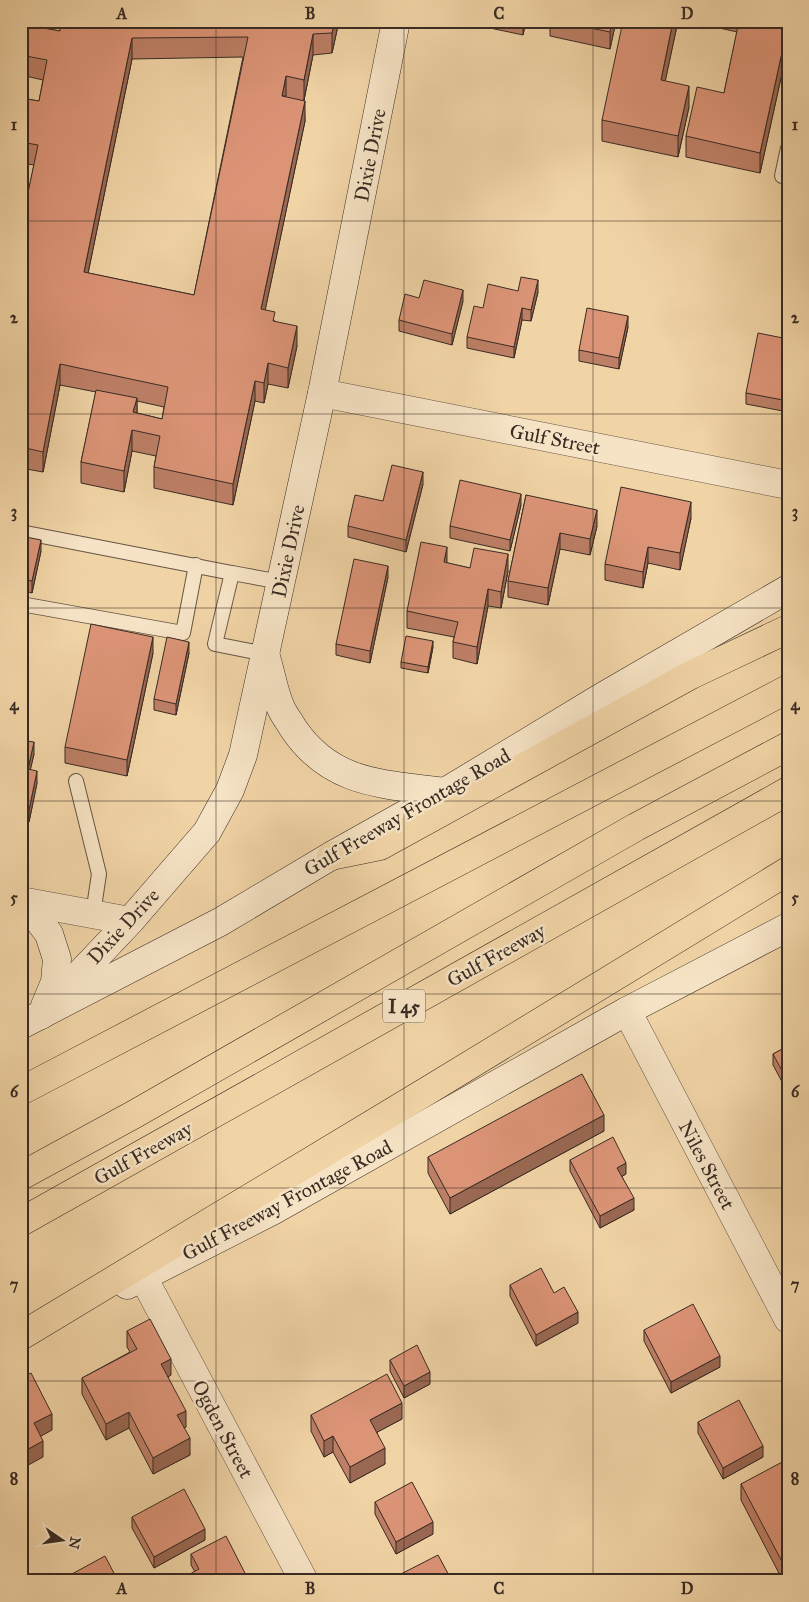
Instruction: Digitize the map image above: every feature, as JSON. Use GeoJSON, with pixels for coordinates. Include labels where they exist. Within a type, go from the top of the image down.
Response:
{"type":"FeatureCollection","features":[{"type":"Feature","properties":{"kind":"highway"},"geometry":{"type":"LineString","coordinates":[[330,856],[380,846],[691,675],[788,629]]}},
{"type":"Feature","properties":{"kind":"highway"},"geometry":{"type":"LineString","coordinates":[[21,1091],[788,689]]}},
{"type":"Feature","properties":{"kind":"highway","name":"Gulf Freeway"},"geometry":{"type":"LineString","coordinates":[[21,1176],[133,1115],[636,827],[788,746]]}},
{"type":"Feature","properties":{"kind":"highway","name":"Gulf Freeway"},"geometry":{"type":"LineString","coordinates":[[21,1222],[788,791]]}},
{"type":"Feature","properties":{"kind":"highway"},"geometry":{"type":"LineString","coordinates":[[21,1338],[788,871]]}},
{"type":"Feature","properties":{"kind":"street","name":"Dixie Drive"},"geometry":{"type":"LineString","coordinates":[[31,1020],[130,921],[207,832],[230,790],[243,755],[322,393],[396,21]]}},
{"type":"Feature","properties":{"kind":"street","name":"Gulf Street"},"geometry":{"type":"LineString","coordinates":[[322,393],[788,485]]}},
{"type":"Feature","properties":{"kind":"street","name":"Gulf Freeway Frontage Road"},"geometry":{"type":"LineString","coordinates":[[31,1020],[220,922],[330,856],[445,792],[602,696],[788,589]]}},
{"type":"Feature","properties":{"kind":"street"},"geometry":{"type":"LineString","coordinates":[[265,654],[281,708],[300,738],[323,761],[348,775],[383,784],[445,792]]}},
{"type":"Feature","properties":{"kind":"street"},"geometry":{"type":"LineString","coordinates":[[21,901],[130,921]]}},
{"type":"Feature","properties":{"kind":"street"},"geometry":{"type":"LineString","coordinates":[[21,906],[38,918],[49,934],[57,959],[55,982],[31,1020]]}},
{"type":"Feature","properties":{"kind":"street","name":"Gulf Freeway Frontage Road"},"geometry":{"type":"LineString","coordinates":[[21,1338],[272,1211],[627,1011],[788,926]]}},
{"type":"Feature","properties":{"kind":"street","name":"Niles Street"},"geometry":{"type":"LineString","coordinates":[[627,1011],[788,1319]]}},
{"type":"Feature","properties":{"kind":"street","name":"Ogden Street"},"geometry":{"type":"LineString","coordinates":[[142,1277],[304,1581]]}},
{"type":"Feature","properties":{"kind":"lane"},"geometry":{"type":"LineString","coordinates":[[782,176],[788,148]]}},
{"type":"Feature","properties":{"kind":"lane"},"geometry":{"type":"LineString","coordinates":[[21,532],[281,582]]}},
{"type":"Feature","properties":{"kind":"lane"},"geometry":{"type":"LineString","coordinates":[[21,604],[183,633],[196,565]]}},
{"type":"Feature","properties":{"kind":"lane"},"geometry":{"type":"LineString","coordinates":[[232,573],[215,644],[265,654]]}},
{"type":"Feature","properties":{"kind":"lane"},"geometry":{"type":"LineString","coordinates":[[76,781],[99,874],[93,914]]}},
{"type":"Feature","properties":{"kind":"building"},"geometry":{"type":"Polygon","coordinates":[[[60,21],[335,21],[332,33],[313,34],[304,80],[286,76],[282,96],[305,101],[261,309],[275,312],[273,321],[297,326],[288,368],[268,363],[264,383],[255,381],[233,484],[154,467],[160,436],[132,430],[124,471],[81,462],[96,390],[137,398],[133,412],[162,419],[168,387],[60,364],[43,452],[21,447],[21,226],[38,145],[21,142],[21,98],[39,101],[47,60],[21,55],[21,24],[60,31],[60,21]],[[248,37],[132,38],[84,272],[194,295],[248,37]]]}},
{"type":"Feature","properties":{"kind":"building"},"geometry":{"type":"Polygon","coordinates":[[[555,21],[612,21],[610,32],[555,21]]]}},
{"type":"Feature","properties":{"kind":"building"},"geometry":{"type":"Polygon","coordinates":[[[623,21],[673,21],[661,80],[689,86],[678,136],[602,120],[623,21]]]}},
{"type":"Feature","properties":{"kind":"building"},"geometry":{"type":"Polygon","coordinates":[[[739,21],[788,21],[760,153],[686,136],[697,87],[724,93],[739,21]]]}},
{"type":"Feature","properties":{"kind":"building"},"geometry":{"type":"Polygon","coordinates":[[[521,277],[538,280],[531,310],[522,308],[514,347],[467,337],[474,306],[483,308],[488,284],[518,291],[521,277]]]}},
{"type":"Feature","properties":{"kind":"building"},"geometry":{"type":"Polygon","coordinates":[[[424,280],[463,290],[452,334],[399,320],[405,294],[419,298],[424,280]]]}},
{"type":"Feature","properties":{"kind":"building"},"geometry":{"type":"Polygon","coordinates":[[[587,308],[628,316],[619,358],[579,350],[587,308]]]}},
{"type":"Feature","properties":{"kind":"building"},"geometry":{"type":"Polygon","coordinates":[[[758,333],[788,339],[788,401],[746,393],[758,333]]]}},
{"type":"Feature","properties":{"kind":"building"},"geometry":{"type":"Polygon","coordinates":[[[392,465],[423,472],[406,540],[348,526],[355,495],[383,501],[392,465]]]}},
{"type":"Feature","properties":{"kind":"building"},"geometry":{"type":"Polygon","coordinates":[[[460,480],[521,494],[510,540],[450,526],[460,480]]]}},
{"type":"Feature","properties":{"kind":"building"},"geometry":{"type":"Polygon","coordinates":[[[621,487],[691,502],[680,553],[648,547],[643,572],[605,564],[621,487]]]}},
{"type":"Feature","properties":{"kind":"building"},"geometry":{"type":"Polygon","coordinates":[[[526,495],[597,510],[590,539],[560,533],[548,588],[508,581],[526,495]]]}},
{"type":"Feature","properties":{"kind":"building"},"geometry":{"type":"Polygon","coordinates":[[[21,536],[41,540],[32,581],[21,579],[21,536]]]}},
{"type":"Feature","properties":{"kind":"building"},"geometry":{"type":"Polygon","coordinates":[[[421,542],[447,547],[444,562],[470,568],[474,548],[508,554],[501,592],[488,589],[477,647],[453,642],[458,622],[407,611],[421,542]]]}},
{"type":"Feature","properties":{"kind":"building"},"geometry":{"type":"Polygon","coordinates":[[[354,559],[388,566],[370,651],[336,644],[354,559]]]}},
{"type":"Feature","properties":{"kind":"building"},"geometry":{"type":"Polygon","coordinates":[[[91,624],[153,637],[127,760],[65,747],[91,624]]]}},
{"type":"Feature","properties":{"kind":"building"},"geometry":{"type":"Polygon","coordinates":[[[406,636],[433,641],[428,667],[401,662],[406,636]]]}},
{"type":"Feature","properties":{"kind":"building"},"geometry":{"type":"Polygon","coordinates":[[[167,637],[189,642],[176,704],[154,699],[167,637]]]}},
{"type":"Feature","properties":{"kind":"building"},"geometry":{"type":"Polygon","coordinates":[[[21,740],[34,742],[28,769],[37,771],[29,810],[21,809],[21,740]]]}},
{"type":"Feature","properties":{"kind":"building"},"geometry":{"type":"Polygon","coordinates":[[[788,979],[788,1001],[783,992],[785,980],[788,979]]]}},
{"type":"Feature","properties":{"kind":"building"},"geometry":{"type":"Polygon","coordinates":[[[788,1046],[788,1082],[773,1054],[788,1046]]]}},
{"type":"Feature","properties":{"kind":"building"},"geometry":{"type":"Polygon","coordinates":[[[582,1074],[604,1115],[450,1198],[428,1157],[582,1074]]]}},
{"type":"Feature","properties":{"kind":"building"},"geometry":{"type":"Polygon","coordinates":[[[613,1137],[626,1163],[617,1168],[634,1198],[600,1216],[570,1160],[613,1137]]]}},
{"type":"Feature","properties":{"kind":"building"},"geometry":{"type":"Polygon","coordinates":[[[541,1268],[554,1293],[564,1287],[578,1312],[536,1335],[510,1285],[541,1268]]]}},
{"type":"Feature","properties":{"kind":"building"},"geometry":{"type":"Polygon","coordinates":[[[693,1304],[720,1356],[671,1382],[644,1330],[693,1304]]]}},
{"type":"Feature","properties":{"kind":"building"},"geometry":{"type":"Polygon","coordinates":[[[150,1319],[171,1359],[161,1364],[186,1411],[177,1415],[190,1438],[153,1458],[129,1412],[106,1424],[82,1378],[137,1349],[127,1331],[150,1319]]]}},
{"type":"Feature","properties":{"kind":"building"},"geometry":{"type":"Polygon","coordinates":[[[417,1345],[430,1372],[404,1386],[390,1360],[417,1345]]]}},
{"type":"Feature","properties":{"kind":"building"},"geometry":{"type":"Polygon","coordinates":[[[31,1373],[52,1414],[34,1423],[43,1441],[21,1453],[21,1378],[31,1373]]]}},
{"type":"Feature","properties":{"kind":"building"},"geometry":{"type":"Polygon","coordinates":[[[387,1374],[402,1403],[370,1420],[385,1448],[350,1467],[333,1436],[324,1441],[311,1415],[387,1374]]]}},
{"type":"Feature","properties":{"kind":"building"},"geometry":{"type":"Polygon","coordinates":[[[739,1400],[763,1446],[723,1468],[698,1422],[739,1400]]]}},
{"type":"Feature","properties":{"kind":"building"},"geometry":{"type":"Polygon","coordinates":[[[784,1461],[788,1469],[788,1573],[741,1484],[784,1461]]]}},
{"type":"Feature","properties":{"kind":"building"},"geometry":{"type":"Polygon","coordinates":[[[412,1482],[433,1522],[396,1542],[375,1502],[412,1482]]]}},
{"type":"Feature","properties":{"kind":"building"},"geometry":{"type":"Polygon","coordinates":[[[184,1489],[205,1529],[154,1557],[132,1517],[184,1489]]]}},
{"type":"Feature","properties":{"kind":"building"},"geometry":{"type":"Polygon","coordinates":[[[226,1536],[249,1581],[179,1580],[199,1569],[191,1554],[226,1536]]]}},
{"type":"Feature","properties":{"kind":"building"},"geometry":{"type":"Polygon","coordinates":[[[438,1555],[452,1581],[404,1581],[401,1574],[438,1555]]]}},
{"type":"Feature","properties":{"kind":"building"},"geometry":{"type":"Polygon","coordinates":[[[105,1556],[117,1579],[113,1581],[59,1581],[105,1556]]]}}]}
